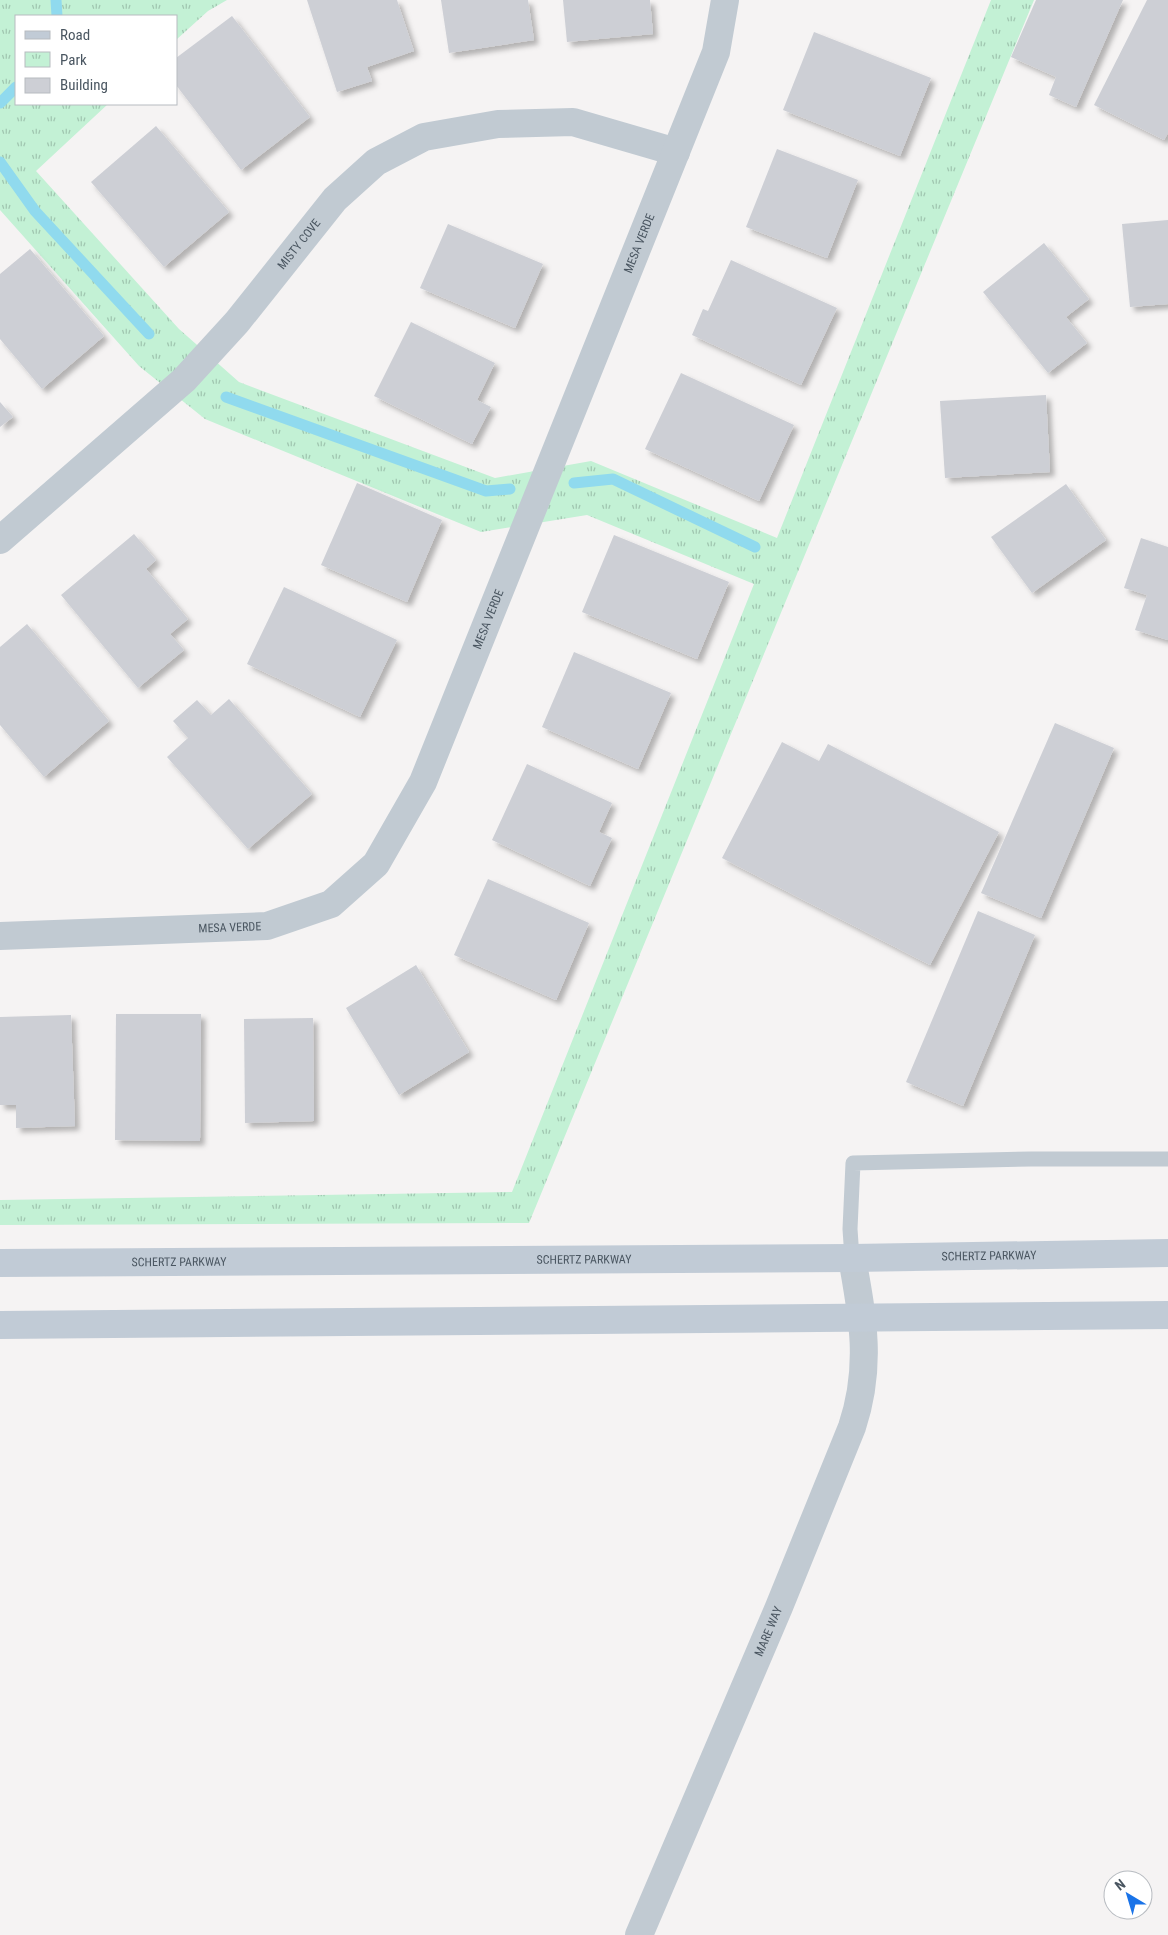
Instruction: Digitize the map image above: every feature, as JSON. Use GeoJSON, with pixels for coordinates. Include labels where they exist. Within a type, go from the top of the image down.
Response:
{"type":"FeatureCollection","features":[{"type":"Feature","properties":{"kind":"main road","name":"SCHERTZ PARKWAY"},"geometry":{"type":"LineString","coordinates":[[0,1263],[852,1258],[1168,1253]]}},
{"type":"Feature","properties":{"kind":"main road"},"geometry":{"type":"LineString","coordinates":[[0,1325],[1168,1315]]}},
{"type":"Feature","properties":{"kind":"street","name":"MESA VERDE"},"geometry":{"type":"LineString","coordinates":[[0,936],[267,926],[331,904],[376,864],[423,782],[716,52],[726,0]]}},
{"type":"Feature","properties":{"kind":"street","name":"MISTY COVE"},"geometry":{"type":"LineString","coordinates":[[0,540],[184,380],[236,322],[335,199],[376,162],[424,137],[498,124],[573,122],[676,152]]}},
{"type":"Feature","properties":{"kind":"street","name":"MARE WAY"},"geometry":{"type":"LineString","coordinates":[[639,1935],[779,1607],[860,1402],[863,1378],[863,1318],[852,1258]]}},
{"type":"Feature","properties":{"kind":"lane"},"geometry":{"type":"LineString","coordinates":[[852,1258],[850,1229],[853,1163],[1168,1158]]}},
{"type":"Feature","properties":{"kind":"green space"},"geometry":{"type":"Polygon","coordinates":[[[0,0],[227,0],[208,11],[178,38],[178,15],[15,15],[15,105],[107,105],[36,171],[179,329],[239,382],[495,478],[591,461],[777,538],[991,0],[1034,0],[529,1223],[0,1225],[0,1200],[512,1192],[754,584],[587,515],[481,532],[205,419],[139,366],[0,210],[0,0]]]}},
{"type":"Feature","properties":{"kind":"building"},"geometry":{"type":"Polygon","coordinates":[[[307,0],[397,0],[414,51],[367,67],[372,81],[337,92],[307,0]]]}},
{"type":"Feature","properties":{"kind":"building"},"geometry":{"type":"Polygon","coordinates":[[[441,0],[528,0],[534,40],[449,53],[441,0]]]}},
{"type":"Feature","properties":{"kind":"building"},"geometry":{"type":"Polygon","coordinates":[[[563,0],[650,0],[653,34],[567,42],[563,0]]]}},
{"type":"Feature","properties":{"kind":"building"},"geometry":{"type":"Polygon","coordinates":[[[1036,0],[1123,0],[1076,107],[1049,95],[1056,77],[1011,57],[1036,0]]]}},
{"type":"Feature","properties":{"kind":"building"},"geometry":{"type":"Polygon","coordinates":[[[1147,0],[1168,0],[1168,133],[1164,140],[1094,105],[1147,0]]]}},
{"type":"Feature","properties":{"kind":"building"},"geometry":{"type":"Polygon","coordinates":[[[232,16],[310,117],[241,170],[178,88],[178,56],[232,16]]]}},
{"type":"Feature","properties":{"kind":"building"},"geometry":{"type":"Polygon","coordinates":[[[814,32],[931,78],[900,156],[783,110],[814,32]]]}},
{"type":"Feature","properties":{"kind":"building"},"geometry":{"type":"Polygon","coordinates":[[[156,126],[229,212],[164,267],[91,182],[156,126]]]}},
{"type":"Feature","properties":{"kind":"building"},"geometry":{"type":"Polygon","coordinates":[[[777,149],[858,180],[827,258],[746,227],[777,149]]]}},
{"type":"Feature","properties":{"kind":"building"},"geometry":{"type":"Polygon","coordinates":[[[1168,220],[1168,304],[1130,307],[1122,224],[1168,220]]]}},
{"type":"Feature","properties":{"kind":"building"},"geometry":{"type":"Polygon","coordinates":[[[448,224],[543,264],[515,328],[420,288],[448,224]]]}},
{"type":"Feature","properties":{"kind":"building"},"geometry":{"type":"Polygon","coordinates":[[[1044,243],[1089,299],[1066,317],[1087,343],[1048,373],[983,292],[1044,243]]]}},
{"type":"Feature","properties":{"kind":"building"},"geometry":{"type":"Polygon","coordinates":[[[30,249],[104,336],[42,389],[0,339],[0,274],[30,249]]]}},
{"type":"Feature","properties":{"kind":"building"},"geometry":{"type":"Polygon","coordinates":[[[731,260],[837,308],[801,385],[692,335],[703,309],[708,311],[731,260]]]}},
{"type":"Feature","properties":{"kind":"building"},"geometry":{"type":"Polygon","coordinates":[[[411,322],[495,363],[477,400],[491,407],[472,444],[374,396],[411,322]]]}},
{"type":"Feature","properties":{"kind":"building"},"geometry":{"type":"Polygon","coordinates":[[[681,373],[794,425],[759,501],[645,449],[681,373]]]}},
{"type":"Feature","properties":{"kind":"building"},"geometry":{"type":"Polygon","coordinates":[[[1046,395],[1050,472],[945,478],[940,401],[1046,395]]]}},
{"type":"Feature","properties":{"kind":"building"},"geometry":{"type":"Polygon","coordinates":[[[0,402],[13,417],[0,427],[0,402]]]}},
{"type":"Feature","properties":{"kind":"building"},"geometry":{"type":"Polygon","coordinates":[[[357,483],[442,520],[407,602],[321,565],[357,483]]]}},
{"type":"Feature","properties":{"kind":"building"},"geometry":{"type":"Polygon","coordinates":[[[1066,484],[1106,540],[1032,593],[991,537],[1066,484]]]}},
{"type":"Feature","properties":{"kind":"building"},"geometry":{"type":"Polygon","coordinates":[[[134,534],[156,560],[146,569],[188,619],[170,634],[184,650],[138,688],[61,595],[134,534]]]}},
{"type":"Feature","properties":{"kind":"building"},"geometry":{"type":"Polygon","coordinates":[[[614,535],[729,582],[697,659],[582,612],[614,535]]]}},
{"type":"Feature","properties":{"kind":"building"},"geometry":{"type":"Polygon","coordinates":[[[1141,538],[1168,547],[1168,640],[1135,630],[1147,595],[1124,588],[1141,538]]]}},
{"type":"Feature","properties":{"kind":"building"},"geometry":{"type":"Polygon","coordinates":[[[284,587],[397,640],[360,717],[247,664],[284,587]]]}},
{"type":"Feature","properties":{"kind":"building"},"geometry":{"type":"Polygon","coordinates":[[[27,624],[109,721],[44,777],[0,725],[0,647],[27,624]]]}},
{"type":"Feature","properties":{"kind":"building"},"geometry":{"type":"Polygon","coordinates":[[[574,652],[671,693],[638,769],[542,727],[574,652]]]}},
{"type":"Feature","properties":{"kind":"building"},"geometry":{"type":"Polygon","coordinates":[[[229,699],[312,794],[248,849],[167,757],[188,738],[173,721],[197,700],[211,715],[229,699]]]}},
{"type":"Feature","properties":{"kind":"building"},"geometry":{"type":"Polygon","coordinates":[[[1055,723],[1114,748],[1041,918],[981,893],[1055,723]]]}},
{"type":"Feature","properties":{"kind":"building"},"geometry":{"type":"Polygon","coordinates":[[[782,742],[819,761],[828,744],[999,832],[930,965],[722,858],[782,742]]]}},
{"type":"Feature","properties":{"kind":"building"},"geometry":{"type":"Polygon","coordinates":[[[527,764],[612,803],[599,832],[612,838],[590,886],[492,840],[527,764]]]}},
{"type":"Feature","properties":{"kind":"building"},"geometry":{"type":"Polygon","coordinates":[[[488,879],[589,923],[556,1000],[454,955],[488,879]]]}},
{"type":"Feature","properties":{"kind":"building"},"geometry":{"type":"Polygon","coordinates":[[[978,911],[1035,935],[963,1106],[906,1082],[978,911]]]}},
{"type":"Feature","properties":{"kind":"building"},"geometry":{"type":"Polygon","coordinates":[[[416,965],[469,1052],[399,1095],[346,1008],[416,965]]]}},
{"type":"Feature","properties":{"kind":"building"},"geometry":{"type":"Polygon","coordinates":[[[116,1014],[201,1014],[200,1141],[115,1140],[116,1014]]]}},
{"type":"Feature","properties":{"kind":"building"},"geometry":{"type":"Polygon","coordinates":[[[71,1015],[75,1126],[16,1128],[16,1105],[0,1105],[0,1017],[71,1015]]]}},
{"type":"Feature","properties":{"kind":"building"},"geometry":{"type":"Polygon","coordinates":[[[313,1018],[314,1121],[245,1123],[244,1019],[313,1018]]]}},
{"type":"Feature","properties":{"kind":"waterway"},"geometry":{"type":"LineString","coordinates":[[56,0],[57,15]]}},
{"type":"Feature","properties":{"kind":"waterway"},"geometry":{"type":"LineString","coordinates":[[0,103],[15,88]]}},
{"type":"Feature","properties":{"kind":"waterway"},"geometry":{"type":"LineString","coordinates":[[0,162],[35,211],[149,334]]}},
{"type":"Feature","properties":{"kind":"waterway"},"geometry":{"type":"LineString","coordinates":[[226,397],[486,491],[510,489]]}},
{"type":"Feature","properties":{"kind":"waterway"},"geometry":{"type":"LineString","coordinates":[[574,483],[613,479],[755,547]]}}]}
